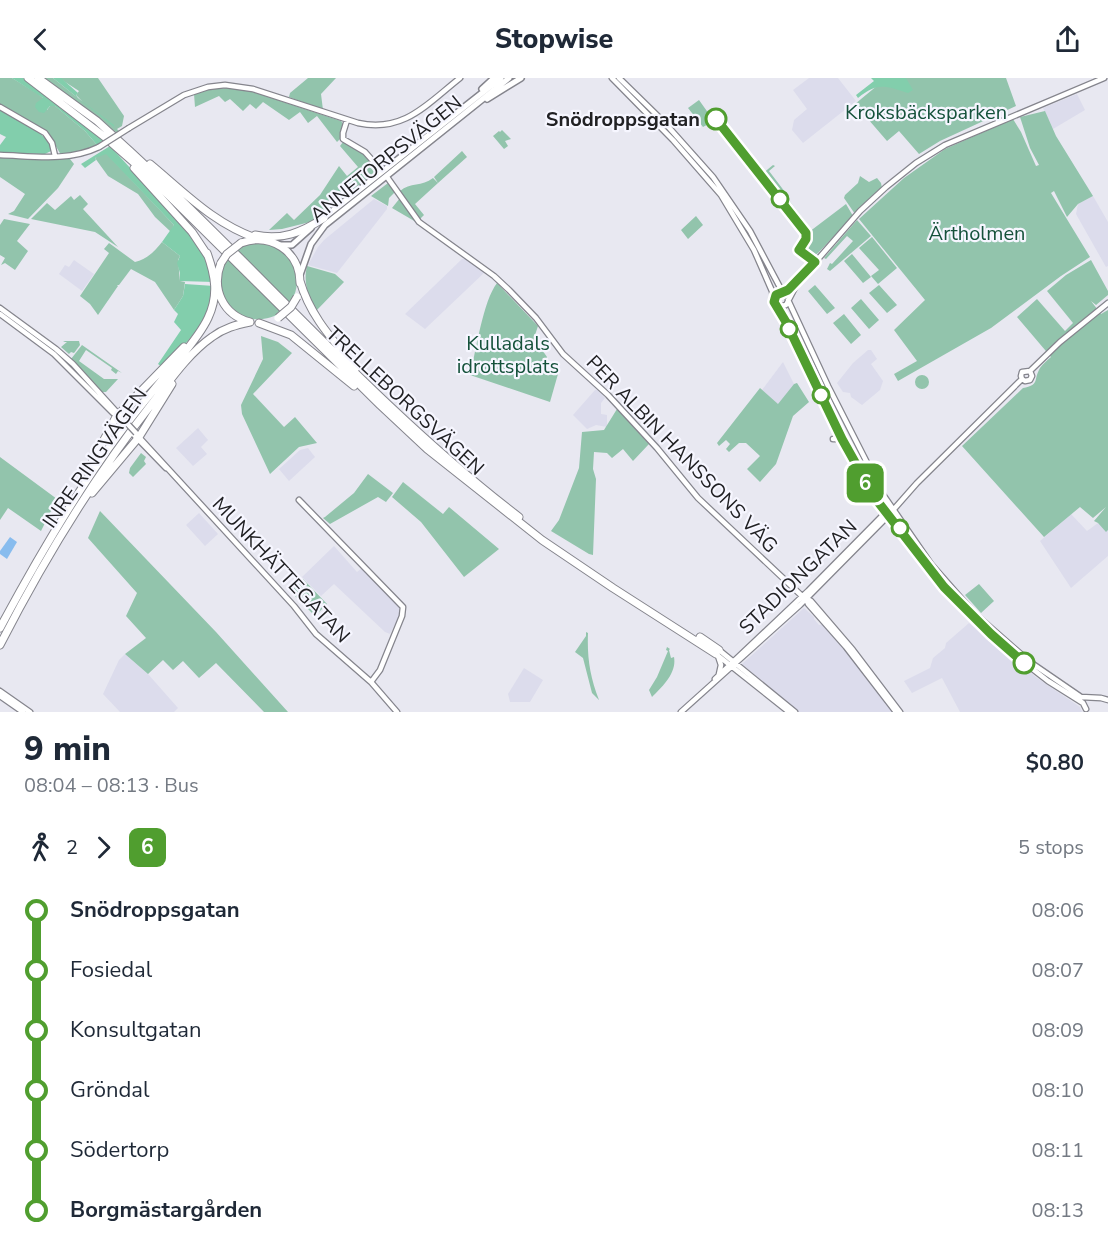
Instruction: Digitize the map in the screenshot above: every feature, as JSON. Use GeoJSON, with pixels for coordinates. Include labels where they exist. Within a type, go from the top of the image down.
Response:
{"type":"FeatureCollection","features":[{"type":"Feature","properties":{"kind":"highway","name":"TRELLEBORGSVÄGEN"},"geometry":{"type":"LineString","coordinates":[[28,78],[92,126],[146,173],[427,449],[536,535],[613,588],[719,652]]}},
{"type":"Feature","properties":{"kind":"highway","name":"TRELLEBORGSVÄGEN"},"geometry":{"type":"LineString","coordinates":[[38,78],[110,132],[438,451],[525,522],[719,652]]}},
{"type":"Feature","properties":{"kind":"highway"},"geometry":{"type":"LineString","coordinates":[[92,126],[137,171],[192,232],[213,264],[220,298],[229,311],[241,319],[291,335],[380,405]]}},
{"type":"Feature","properties":{"kind":"highway"},"geometry":{"type":"LineString","coordinates":[[110,132],[226,226],[280,245],[294,258],[306,299],[314,315],[374,391]]}},
{"type":"Feature","properties":{"kind":"highway"},"geometry":{"type":"LineString","coordinates":[[198,205],[233,227],[262,237],[294,234],[324,218]]}},
{"type":"Feature","properties":{"kind":"highway"},"geometry":{"type":"LineString","coordinates":[[63,517],[120,418],[208,318],[221,263],[227,254],[241,243],[258,239]]}},
{"type":"Feature","properties":{"kind":"highway"},"geometry":{"type":"LineString","coordinates":[[207,253],[214,274],[215,287],[208,318]]}},
{"type":"Feature","properties":{"kind":"highway"},"geometry":{"type":"LineString","coordinates":[[255,323],[279,318],[291,307],[297,297],[300,279]]}},
{"type":"Feature","properties":{"kind":"highway","name":"INRE RINGVÄGEN"},"geometry":{"type":"LineString","coordinates":[[0,628],[36,560],[113,441],[189,347],[208,318]]}},
{"type":"Feature","properties":{"kind":"highway","name":"INRE RINGVÄGEN"},"geometry":{"type":"LineString","coordinates":[[0,645],[44,564],[96,479],[148,408],[187,360],[215,335],[230,327],[255,323]]}},
{"type":"Feature","properties":{"kind":"highway"},"geometry":{"type":"LineString","coordinates":[[67,526],[136,436],[178,376],[198,351],[215,335]]}},
{"type":"Feature","properties":{"kind":"main road"},"geometry":{"type":"LineString","coordinates":[[0,155],[74,156],[99,147],[184,95],[208,87],[230,85],[253,89],[369,126],[386,126],[414,114],[460,78]]}},
{"type":"Feature","properties":{"kind":"main road"},"geometry":{"type":"LineString","coordinates":[[439,127],[494,78]]}},
{"type":"Feature","properties":{"kind":"main road","name":"ANNETORPSVÄGEN"},"geometry":{"type":"LineString","coordinates":[[280,245],[294,243],[501,78]]}},
{"type":"Feature","properties":{"kind":"main road","name":"ANNETORPSVÄGEN"},"geometry":{"type":"LineString","coordinates":[[300,279],[307,251],[321,229],[509,78]]}},
{"type":"Feature","properties":{"kind":"main road"},"geometry":{"type":"LineString","coordinates":[[454,122],[521,78]]}},
{"type":"Feature","properties":{"kind":"main road"},"geometry":{"type":"LineString","coordinates":[[612,78],[681,144]]}},
{"type":"Feature","properties":{"kind":"main road"},"geometry":{"type":"LineString","coordinates":[[620,78],[687,151],[737,220],[759,261],[774,303],[842,439],[867,486],[881,506],[939,581],[973,617],[1007,649],[1048,681],[1083,703],[1086,710]]}},
{"type":"Feature","properties":{"kind":"main road"},"geometry":{"type":"LineString","coordinates":[[777,307],[785,306],[798,282],[860,211],[910,167],[945,145],[1104,78]]}},
{"type":"Feature","properties":{"kind":"main road"},"geometry":{"type":"LineString","coordinates":[[0,107],[45,133],[52,143],[55,156]]}},
{"type":"Feature","properties":{"kind":"main road"},"geometry":{"type":"LineString","coordinates":[[347,120],[343,139],[365,152],[381,170]]}},
{"type":"Feature","properties":{"kind":"main road"},"geometry":{"type":"LineString","coordinates":[[687,151],[713,177],[750,231],[778,286],[788,299],[828,386],[877,483],[931,564],[983,622],[1021,655],[1082,698],[1107,698]]}},
{"type":"Feature","properties":{"kind":"main road","name":"PER ALBIN HANSSONS VÄG"},"geometry":{"type":"LineString","coordinates":[[387,177],[419,222],[494,276],[509,290],[536,318],[563,354],[608,395],[657,448],[698,498],[804,598],[811,601],[847,642],[898,712]]}},
{"type":"Feature","properties":{"kind":"main road"},"geometry":{"type":"LineString","coordinates":[[778,286],[784,289],[798,282]]}},
{"type":"Feature","properties":{"kind":"main road"},"geometry":{"type":"LineString","coordinates":[[774,298],[791,286]]}},
{"type":"Feature","properties":{"kind":"main road","name":"STADIONGATAN"},"geometry":{"type":"LineString","coordinates":[[733,664],[804,598],[1022,380],[1030,380],[1032,374],[1030,372],[1060,342],[1108,303]]}},
{"type":"Feature","properties":{"kind":"main road","name":"MUNKHÄTTEGATAN"},"geometry":{"type":"LineString","coordinates":[[0,308],[73,364],[160,465],[171,472],[294,606],[316,634],[371,682],[397,712]]}},
{"type":"Feature","properties":{"kind":"main road","name":"MUNKHÄTTEGATAN"},"geometry":{"type":"LineString","coordinates":[[0,314],[70,368],[120,418]]}},
{"type":"Feature","properties":{"kind":"main road"},"geometry":{"type":"LineString","coordinates":[[833,439],[842,439]]}},
{"type":"Feature","properties":{"kind":"main road"},"geometry":{"type":"LineString","coordinates":[[299,500],[403,607],[402,616],[380,670],[371,682]]}},
{"type":"Feature","properties":{"kind":"main road"},"geometry":{"type":"LineString","coordinates":[[881,506],[882,517]]}},
{"type":"Feature","properties":{"kind":"main road","name":"STADIONGATAN"},"geometry":{"type":"LineString","coordinates":[[733,664],[746,649],[804,598],[882,517],[888,514]]}},
{"type":"Feature","properties":{"kind":"main road"},"geometry":{"type":"LineString","coordinates":[[718,675],[721,665],[719,652],[733,654],[746,649]]}},
{"type":"Feature","properties":{"kind":"main road","name":"TRELLEBORGSVÄGEN"},"geometry":{"type":"LineString","coordinates":[[719,652],[789,712]]}},
{"type":"Feature","properties":{"kind":"main road"},"geometry":{"type":"LineString","coordinates":[[710,685],[718,675],[733,664]]}},
{"type":"Feature","properties":{"kind":"main road"},"geometry":{"type":"LineString","coordinates":[[681,712],[733,664]]}},
{"type":"Feature","properties":{"kind":"main road","name":"TRELLEBORGSVÄGEN"},"geometry":{"type":"LineString","coordinates":[[733,664],[795,712]]}},
{"type":"Feature","properties":{"kind":"main road"},"geometry":{"type":"LineString","coordinates":[[1,694],[23,712]]}},
{"type":"Feature","properties":{"kind":"main road"},"geometry":{"type":"LineString","coordinates":[[1,694],[30,712]]}},
{"type":"Feature","properties":{"kind":"main road"},"geometry":{"type":"LineString","coordinates":[[1086,710],[1090,702],[1096,698]]}},
{"type":"Feature","properties":{"kind":"shaded area"},"geometry":{"type":"Polygon","coordinates":[[[809,78],[838,78],[856,101],[803,143],[792,130],[794,120],[807,109],[793,90],[809,78]]]}},
{"type":"Feature","properties":{"kind":"shaded area"},"geometry":{"type":"Polygon","coordinates":[[[1077,94],[1085,110],[1053,129],[1043,108],[1077,94]]]}},
{"type":"Feature","properties":{"kind":"shaded area"},"geometry":{"type":"Polygon","coordinates":[[[1093,196],[1108,222],[1108,266],[1106,267],[1076,214],[1078,204],[1093,196]]]}},
{"type":"Feature","properties":{"kind":"shaded area"},"geometry":{"type":"Polygon","coordinates":[[[374,199],[387,206],[387,209],[337,273],[308,265],[324,240],[374,199]]]}},
{"type":"Feature","properties":{"kind":"shaded area"},"geometry":{"type":"Polygon","coordinates":[[[462,259],[485,272],[425,329],[405,314],[462,259]]]}},
{"type":"Feature","properties":{"kind":"shaded area"},"geometry":{"type":"Polygon","coordinates":[[[74,260],[94,274],[82,291],[59,274],[65,265],[69,267],[74,260]]]}},
{"type":"Feature","properties":{"kind":"shaded area"},"geometry":{"type":"Polygon","coordinates":[[[871,350],[877,359],[871,364],[883,381],[880,390],[862,405],[851,397],[850,393],[843,392],[837,383],[853,363],[871,350]]]}},
{"type":"Feature","properties":{"kind":"shaded area"},"geometry":{"type":"Polygon","coordinates":[[[783,362],[794,384],[778,405],[762,390],[783,362]]]}},
{"type":"Feature","properties":{"kind":"shaded area"},"geometry":{"type":"Polygon","coordinates":[[[595,390],[598,390],[605,398],[601,403],[601,414],[607,415],[607,427],[596,425],[587,429],[573,415],[595,390]]]}},
{"type":"Feature","properties":{"kind":"shaded area"},"geometry":{"type":"Polygon","coordinates":[[[198,428],[208,440],[201,447],[207,454],[193,466],[176,448],[198,428]]]}},
{"type":"Feature","properties":{"kind":"shaded area"},"geometry":{"type":"Polygon","coordinates":[[[308,448],[315,457],[289,481],[279,469],[300,450],[308,448]]]}},
{"type":"Feature","properties":{"kind":"shaded area"},"geometry":{"type":"Polygon","coordinates":[[[199,513],[218,534],[205,546],[186,525],[199,513]]]}},
{"type":"Feature","properties":{"kind":"shaded area"},"geometry":{"type":"Polygon","coordinates":[[[1071,514],[1087,531],[1098,523],[1106,531],[1108,530],[1108,556],[1071,588],[1040,541],[1071,514]]]}},
{"type":"Feature","properties":{"kind":"shaded area"},"geometry":{"type":"Polygon","coordinates":[[[334,546],[357,572],[362,568],[399,606],[400,614],[390,634],[385,632],[334,584],[321,596],[302,577],[334,546]]]}},
{"type":"Feature","properties":{"kind":"shaded area"},"geometry":{"type":"Polygon","coordinates":[[[804,608],[819,625],[824,624],[843,646],[893,712],[799,712],[742,664],[804,608]]]}},
{"type":"Feature","properties":{"kind":"shaded area"},"geometry":{"type":"Polygon","coordinates":[[[969,623],[1037,678],[1080,707],[1082,712],[960,712],[942,678],[912,693],[904,681],[930,668],[933,658],[945,648],[946,643],[969,623]]]}},
{"type":"Feature","properties":{"kind":"shaded area"},"geometry":{"type":"Polygon","coordinates":[[[125,654],[148,674],[178,708],[174,712],[120,712],[103,694],[119,660],[125,654]]]}},
{"type":"Feature","properties":{"kind":"shaded area"},"geometry":{"type":"Polygon","coordinates":[[[524,668],[543,680],[530,702],[510,702],[508,694],[524,668]]]}},
{"type":"Feature","properties":{"kind":"green space"},"geometry":{"type":"Polygon","coordinates":[[[0,78],[12,78],[38,94],[43,98],[47,110],[54,105],[85,131],[97,145],[81,152],[61,155],[50,136],[41,128],[0,105],[0,78]]]}},
{"type":"Feature","properties":{"kind":"green space"},"geometry":{"type":"Polygon","coordinates":[[[12,78],[23,78],[104,140],[97,145],[85,131],[55,106],[50,106],[44,113],[39,112],[35,107],[36,103],[43,98],[12,78]]]}},
{"type":"Feature","properties":{"kind":"green space"},"geometry":{"type":"Polygon","coordinates":[[[45,78],[53,78],[83,102],[76,95],[79,91],[59,78],[98,78],[124,116],[122,126],[117,129],[119,131],[117,133],[45,78]]]}},
{"type":"Feature","properties":{"kind":"green space"},"geometry":{"type":"Polygon","coordinates":[[[53,78],[61,78],[78,93],[76,95],[78,98],[114,127],[53,78]]]}},
{"type":"Feature","properties":{"kind":"green space"},"geometry":{"type":"Polygon","coordinates":[[[308,78],[336,78],[321,94],[323,110],[289,97],[290,93],[308,78]]]}},
{"type":"Feature","properties":{"kind":"green space"},"geometry":{"type":"Polygon","coordinates":[[[871,78],[906,78],[913,90],[908,93],[882,87],[871,89],[858,98],[856,95],[874,81],[871,78]]]}},
{"type":"Feature","properties":{"kind":"green space","name":"Kroksbäcksparken"},"geometry":{"type":"Polygon","coordinates":[[[873,78],[1006,78],[1016,106],[940,141],[919,154],[899,131],[887,141],[855,104],[878,85],[873,78]]]}},
{"type":"Feature","properties":{"kind":"green space"},"geometry":{"type":"Polygon","coordinates":[[[226,88],[247,90],[341,121],[344,125],[341,138],[337,142],[317,116],[308,123],[300,112],[289,120],[263,102],[256,109],[250,104],[243,111],[230,99],[225,102],[219,96],[195,107],[194,94],[205,90],[226,88]]]}},
{"type":"Feature","properties":{"kind":"green space"},"geometry":{"type":"Polygon","coordinates":[[[699,100],[714,121],[703,127],[688,108],[699,100]]]}},
{"type":"Feature","properties":{"kind":"green space"},"geometry":{"type":"Polygon","coordinates":[[[0,110],[39,132],[49,144],[51,151],[45,154],[0,153],[0,145],[6,137],[0,134],[0,110]]]}},
{"type":"Feature","properties":{"kind":"green space","name":"Ärtholmen"},"geometry":{"type":"Polygon","coordinates":[[[1045,111],[1056,136],[1093,196],[1078,204],[1067,217],[1054,191],[1051,193],[1090,257],[991,328],[898,381],[894,374],[917,361],[894,330],[925,300],[859,219],[904,178],[945,149],[1013,119],[1036,166],[1039,165],[1030,148],[1020,117],[1045,111]]]}},
{"type":"Feature","properties":{"kind":"green space"},"geometry":{"type":"Polygon","coordinates":[[[502,130],[511,139],[505,141],[508,146],[504,149],[493,136],[502,130]]]}},
{"type":"Feature","properties":{"kind":"green space"},"geometry":{"type":"Polygon","coordinates":[[[343,142],[362,153],[378,170],[314,221],[269,230],[287,213],[294,220],[320,195],[339,166],[347,176],[358,167],[340,146],[343,142]]]}},
{"type":"Feature","properties":{"kind":"green space"},"geometry":{"type":"Polygon","coordinates":[[[110,146],[188,231],[205,255],[214,282],[180,281],[177,263],[180,256],[162,242],[174,225],[106,154],[95,158],[96,160],[85,168],[81,164],[110,146]]]}},
{"type":"Feature","properties":{"kind":"green space"},"geometry":{"type":"Polygon","coordinates":[[[462,151],[467,157],[438,183],[434,177],[462,151]]]}},
{"type":"Feature","properties":{"kind":"green space"},"geometry":{"type":"Polygon","coordinates":[[[106,153],[174,225],[171,232],[155,217],[138,194],[108,176],[95,158],[106,153]]]}},
{"type":"Feature","properties":{"kind":"green space"},"geometry":{"type":"Polygon","coordinates":[[[0,158],[70,159],[74,164],[58,188],[28,219],[8,214],[14,211],[25,194],[0,177],[0,158]]]}},
{"type":"Feature","properties":{"kind":"green space"},"geometry":{"type":"Polygon","coordinates":[[[773,165],[775,166],[769,171],[785,192],[780,196],[762,174],[773,165]]]}},
{"type":"Feature","properties":{"kind":"green space"},"geometry":{"type":"Polygon","coordinates":[[[860,176],[869,182],[877,178],[882,188],[855,214],[844,198],[858,183],[860,176]]]}},
{"type":"Feature","properties":{"kind":"green space"},"geometry":{"type":"Polygon","coordinates":[[[433,178],[438,183],[415,204],[424,215],[420,219],[400,191],[433,178]]]}},
{"type":"Feature","properties":{"kind":"green space"},"geometry":{"type":"Polygon","coordinates":[[[388,183],[395,192],[389,198],[388,206],[371,196],[388,183]]]}},
{"type":"Feature","properties":{"kind":"green space"},"geometry":{"type":"Polygon","coordinates":[[[80,195],[88,204],[83,209],[118,247],[95,232],[31,219],[47,203],[55,210],[71,196],[74,200],[80,195]]]}},
{"type":"Feature","properties":{"kind":"green space"},"geometry":{"type":"Polygon","coordinates":[[[785,195],[811,229],[807,232],[781,198],[785,195]]]}},
{"type":"Feature","properties":{"kind":"green space"},"geometry":{"type":"Polygon","coordinates":[[[400,198],[416,222],[392,208],[400,198]]]}},
{"type":"Feature","properties":{"kind":"green space"},"geometry":{"type":"Polygon","coordinates":[[[846,204],[853,216],[815,255],[807,247],[809,232],[846,204]]]}},
{"type":"Feature","properties":{"kind":"green space"},"geometry":{"type":"Polygon","coordinates":[[[696,216],[703,225],[688,239],[681,230],[696,216]]]}},
{"type":"Feature","properties":{"kind":"green space"},"geometry":{"type":"Polygon","coordinates":[[[4,219],[30,224],[17,241],[28,251],[15,270],[5,263],[1,265],[5,258],[0,255],[0,225],[4,219]]]}},
{"type":"Feature","properties":{"kind":"green space"},"geometry":{"type":"Polygon","coordinates":[[[857,220],[871,236],[830,271],[827,269],[830,263],[832,264],[853,241],[847,236],[826,259],[824,258],[857,220]]]}},
{"type":"Feature","properties":{"kind":"green space"},"geometry":{"type":"Polygon","coordinates":[[[872,237],[897,268],[878,284],[871,276],[879,270],[859,248],[872,237]]]}},
{"type":"Feature","properties":{"kind":"green space"},"geometry":{"type":"Polygon","coordinates":[[[162,242],[180,256],[178,260],[180,281],[185,282],[183,296],[174,310],[155,282],[131,269],[117,285],[98,315],[80,296],[109,253],[104,249],[109,243],[135,262],[150,255],[162,242]]]}},
{"type":"Feature","properties":{"kind":"green space"},"geometry":{"type":"Polygon","coordinates":[[[247,243],[274,244],[291,261],[297,274],[297,282],[290,304],[235,250],[247,243]]]}},
{"type":"Feature","properties":{"kind":"green space"},"geometry":{"type":"Polygon","coordinates":[[[852,254],[871,277],[863,283],[844,261],[852,254]]]}},
{"type":"Feature","properties":{"kind":"green space"},"geometry":{"type":"Polygon","coordinates":[[[228,258],[282,312],[268,318],[254,319],[232,308],[221,286],[222,272],[228,258]]]}},
{"type":"Feature","properties":{"kind":"green space"},"geometry":{"type":"Polygon","coordinates":[[[1091,260],[1108,291],[1108,295],[1096,305],[1091,301],[1101,314],[1108,310],[1108,530],[1106,532],[1094,521],[1106,507],[1093,518],[1080,507],[1044,537],[962,446],[1023,388],[1034,384],[1040,368],[1051,357],[1017,317],[1037,299],[1065,331],[1073,323],[1047,291],[1066,275],[1091,260]]]}},
{"type":"Feature","properties":{"kind":"green space"},"geometry":{"type":"Polygon","coordinates":[[[307,266],[335,274],[344,282],[316,311],[307,289],[307,266]]]}},
{"type":"Feature","properties":{"kind":"green space","name":"Kulladals idrottsplats"},"geometry":{"type":"Polygon","coordinates":[[[497,283],[538,326],[534,338],[547,357],[541,368],[558,374],[550,402],[470,375],[484,314],[497,283]]]}},
{"type":"Feature","properties":{"kind":"green space"},"geometry":{"type":"Polygon","coordinates":[[[185,284],[214,286],[212,299],[196,331],[162,367],[158,364],[181,330],[174,322],[178,314],[174,310],[183,296],[185,284]]]}},
{"type":"Feature","properties":{"kind":"green space"},"geometry":{"type":"Polygon","coordinates":[[[815,285],[835,308],[827,314],[808,291],[815,285]]]}},
{"type":"Feature","properties":{"kind":"green space"},"geometry":{"type":"Polygon","coordinates":[[[879,285],[897,305],[887,313],[869,293],[879,285]]]}},
{"type":"Feature","properties":{"kind":"green space"},"geometry":{"type":"Polygon","coordinates":[[[861,299],[879,320],[869,329],[851,308],[861,299]]]}},
{"type":"Feature","properties":{"kind":"green space"},"geometry":{"type":"Polygon","coordinates":[[[844,314],[861,335],[851,344],[833,323],[844,314]]]}},
{"type":"Feature","properties":{"kind":"green space"},"geometry":{"type":"Polygon","coordinates":[[[261,336],[278,342],[292,353],[253,394],[284,427],[295,417],[317,443],[299,447],[270,474],[242,414],[241,405],[263,359],[261,336]]]}},
{"type":"Feature","properties":{"kind":"green space"},"geometry":{"type":"Polygon","coordinates":[[[79,341],[80,345],[74,353],[69,354],[61,347],[67,342],[63,342],[79,341]]]}},
{"type":"Feature","properties":{"kind":"green space"},"geometry":{"type":"Polygon","coordinates":[[[82,345],[122,373],[118,371],[116,374],[111,370],[112,368],[86,350],[79,361],[104,379],[118,379],[106,392],[102,392],[71,359],[82,345]]]}},
{"type":"Feature","properties":{"kind":"green space"},"geometry":{"type":"Polygon","coordinates":[[[922,375],[927,377],[929,382],[927,387],[922,389],[917,387],[915,382],[917,377],[922,375]]]}},
{"type":"Feature","properties":{"kind":"green space"},"geometry":{"type":"Polygon","coordinates":[[[797,383],[809,402],[793,416],[776,464],[760,482],[747,469],[760,456],[746,443],[739,443],[729,452],[726,449],[730,444],[726,440],[719,446],[717,443],[760,388],[778,404],[797,383]]]}},
{"type":"Feature","properties":{"kind":"green space"},"geometry":{"type":"Polygon","coordinates":[[[617,409],[649,444],[633,461],[623,449],[612,458],[607,453],[594,452],[593,469],[596,479],[593,555],[551,531],[559,520],[579,468],[582,432],[604,430],[617,409]]]}},
{"type":"Feature","properties":{"kind":"green space"},"geometry":{"type":"Polygon","coordinates":[[[141,453],[146,457],[144,461],[146,464],[133,477],[129,473],[130,468],[141,453]]]}},
{"type":"Feature","properties":{"kind":"green space"},"geometry":{"type":"Polygon","coordinates":[[[0,457],[57,499],[41,531],[8,508],[0,520],[0,457]]]}},
{"type":"Feature","properties":{"kind":"green space"},"geometry":{"type":"Polygon","coordinates":[[[368,474],[393,493],[386,502],[378,497],[330,524],[323,518],[354,493],[368,474]]]}},
{"type":"Feature","properties":{"kind":"green space"},"geometry":{"type":"Polygon","coordinates":[[[403,482],[443,514],[449,507],[499,549],[464,577],[421,522],[392,497],[403,482]]]}},
{"type":"Feature","properties":{"kind":"green space"},"geometry":{"type":"Polygon","coordinates":[[[100,511],[216,632],[288,712],[264,712],[216,663],[199,678],[183,661],[173,670],[163,660],[148,674],[125,654],[146,638],[126,616],[137,593],[88,538],[100,511]]]}},
{"type":"Feature","properties":{"kind":"green space"},"geometry":{"type":"Polygon","coordinates":[[[303,579],[327,604],[315,616],[290,591],[303,579]]]}},
{"type":"Feature","properties":{"kind":"green space"},"geometry":{"type":"Polygon","coordinates":[[[979,584],[994,601],[981,613],[965,595],[979,584]]]}},
{"type":"Feature","properties":{"kind":"green space"},"geometry":{"type":"Polygon","coordinates":[[[586,632],[588,633],[593,683],[599,700],[592,693],[583,658],[575,652],[586,636],[586,632]]]}},
{"type":"Feature","properties":{"kind":"green space"},"geometry":{"type":"Polygon","coordinates":[[[667,647],[670,649],[671,658],[674,657],[673,669],[668,679],[652,697],[649,690],[668,651],[667,647]]]}},
{"type":"Feature","properties":{"kind":"water"},"geometry":{"type":"Polygon","coordinates":[[[10,537],[17,542],[7,559],[0,554],[0,551],[10,537]]]}},
{"type":"Feature","properties":{"kind":"bus line","name":"6"},"geometry":{"type":"LineString","coordinates":[[716,119],[807,235],[799,250],[815,262],[798,282],[784,293],[776,295],[774,302],[867,486],[944,587],[1024,663]]}},
{"type":"Feature","properties":{"kind":"place","name":"Snödroppsgatan"},"geometry":{"type":"Point","coordinates":[716,119]}}]}
